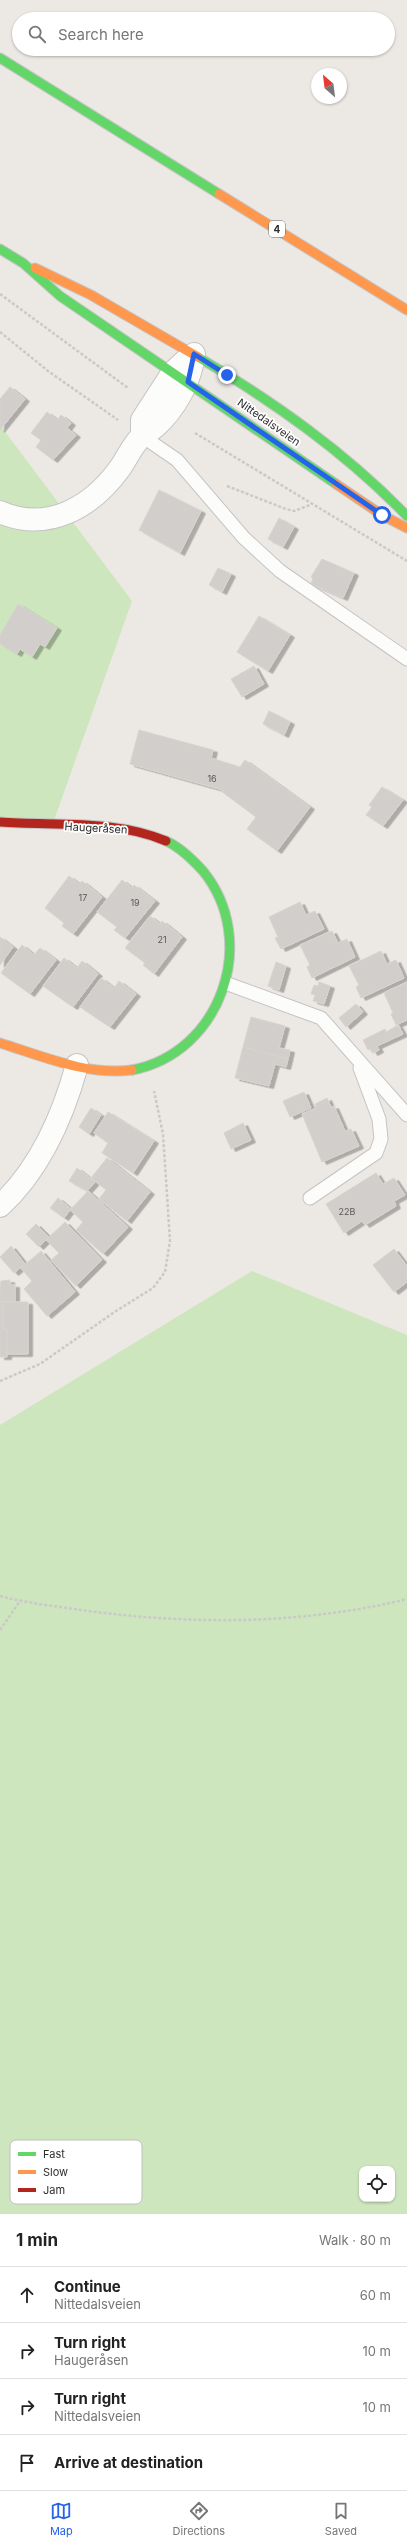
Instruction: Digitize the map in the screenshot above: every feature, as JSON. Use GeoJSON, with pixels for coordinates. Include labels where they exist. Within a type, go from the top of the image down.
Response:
{"type":"FeatureCollection","features":[{"type":"Feature","properties":{"kind":"main road","name":"4"},"geometry":{"type":"LineString","coordinates":[[0,58],[407,310]]}},
{"type":"Feature","properties":{"kind":"main road","name":"Nittedalsveien"},"geometry":{"type":"LineString","coordinates":[[0,248],[23,263],[60,296],[382,515],[407,528]]}},
{"type":"Feature","properties":{"kind":"main road","name":"Nittedalsveien"},"geometry":{"type":"LineString","coordinates":[[23,263],[68,280],[194,354],[326,442],[368,477],[407,516]]}},
{"type":"Feature","properties":{"kind":"main road","name":"4"},"geometry":{"type":"LineString","coordinates":[[396,303],[407,306]]}},
{"type":"Feature","properties":{"kind":"main road","name":"4"},"geometry":{"type":"LineString","coordinates":[[396,303],[407,316]]}},
{"type":"Feature","properties":{"kind":"main road","name":"Haugeråsen"},"geometry":{"type":"LineString","coordinates":[[0,822],[105,826],[135,830],[168,841],[189,855],[208,878],[223,903],[230,930],[231,955],[228,984],[216,1012],[201,1032],[176,1054],[149,1067],[112,1072],[77,1065],[0,1043]]}},
{"type":"Feature","properties":{"kind":"street"},"geometry":{"type":"LineString","coordinates":[[0,512],[15,517],[41,519],[57,517],[84,506],[108,484],[142,436],[142,420],[180,377],[194,354]]}},
{"type":"Feature","properties":{"kind":"street"},"geometry":{"type":"LineString","coordinates":[[0,1206],[16,1192],[36,1164],[70,1092],[77,1065]]}},
{"type":"Feature","properties":{"kind":"lane"},"geometry":{"type":"LineString","coordinates":[[142,436],[177,460],[244,538],[280,571],[407,659]]}},
{"type":"Feature","properties":{"kind":"lane"},"geometry":{"type":"LineString","coordinates":[[228,984],[321,1018],[357,1061],[407,1115]]}},
{"type":"Feature","properties":{"kind":"lane"},"geometry":{"type":"LineString","coordinates":[[310,1198],[376,1153],[381,1139],[379,1119],[357,1061]]}},
{"type":"Feature","properties":{"kind":"path"},"geometry":{"type":"LineString","coordinates":[[0,294],[128,388]]}},
{"type":"Feature","properties":{"kind":"path"},"geometry":{"type":"LineString","coordinates":[[0,332],[48,370],[142,436]]}},
{"type":"Feature","properties":{"kind":"path"},"geometry":{"type":"LineString","coordinates":[[195,433],[310,504],[407,561]]}},
{"type":"Feature","properties":{"kind":"path"},"geometry":{"type":"LineString","coordinates":[[224,485],[286,510],[294,510],[310,504]]}},
{"type":"Feature","properties":{"kind":"path"},"geometry":{"type":"LineString","coordinates":[[0,1381],[40,1364],[116,1311],[153,1288],[165,1272],[170,1241],[163,1134],[149,1067]]}},
{"type":"Feature","properties":{"kind":"path"},"geometry":{"type":"LineString","coordinates":[[0,1596],[20,1601],[122,1615],[251,1621],[359,1611],[407,1599]]}},
{"type":"Feature","properties":{"kind":"path"},"geometry":{"type":"LineString","coordinates":[[0,1630],[20,1601]]}},
{"type":"Feature","properties":{"kind":"green space"},"geometry":{"type":"Polygon","coordinates":[[[0,425],[132,601],[52,826],[0,821],[0,425]]]}},
{"type":"Feature","properties":{"kind":"green space"},"geometry":{"type":"Polygon","coordinates":[[[252,1271],[407,1335],[407,2214],[0,2214],[0,1425],[252,1271]]]}},
{"type":"Feature","properties":{"kind":"building"},"geometry":{"type":"Polygon","coordinates":[[[10,387],[25,399],[0,430],[0,399],[10,387]]]}},
{"type":"Feature","properties":{"kind":"building"},"geometry":{"type":"Polygon","coordinates":[[[47,412],[57,420],[61,415],[71,423],[67,428],[76,435],[53,460],[36,447],[41,440],[31,433],[47,412]]]}},
{"type":"Feature","properties":{"kind":"building"},"geometry":{"type":"Polygon","coordinates":[[[159,490],[201,511],[180,553],[139,530],[159,490]]]}},
{"type":"Feature","properties":{"kind":"building"},"geometry":{"type":"Polygon","coordinates":[[[279,518],[294,527],[283,547],[268,539],[279,518]]]}},
{"type":"Feature","properties":{"kind":"building"},"geometry":{"type":"Polygon","coordinates":[[[322,559],[354,573],[343,598],[311,584],[313,578],[311,577],[322,559]]]}},
{"type":"Feature","properties":{"kind":"building"},"geometry":{"type":"Polygon","coordinates":[[[218,568],[231,574],[222,592],[209,585],[218,568]]]}},
{"type":"Feature","properties":{"kind":"building"},"geometry":{"type":"Polygon","coordinates":[[[18,604],[57,628],[45,647],[40,644],[32,657],[20,649],[17,654],[0,644],[0,635],[18,604]]]}},
{"type":"Feature","properties":{"kind":"building"},"geometry":{"type":"Polygon","coordinates":[[[259,616],[290,635],[268,671],[237,652],[259,616]]]}},
{"type":"Feature","properties":{"kind":"building"},"geometry":{"type":"Polygon","coordinates":[[[254,666],[264,684],[242,697],[231,679],[254,666]]]}},
{"type":"Feature","properties":{"kind":"building"},"geometry":{"type":"Polygon","coordinates":[[[269,711],[290,722],[284,735],[263,724],[269,711]]]}},
{"type":"Feature","properties":{"kind":"building"},"geometry":{"type":"Polygon","coordinates":[[[139,730],[213,750],[211,758],[240,767],[245,760],[310,807],[277,851],[247,829],[256,817],[221,791],[223,790],[130,764],[139,730]]]}},
{"type":"Feature","properties":{"kind":"building"},"geometry":{"type":"Polygon","coordinates":[[[382,787],[403,800],[383,826],[366,815],[372,807],[369,805],[382,787]]]}},
{"type":"Feature","properties":{"kind":"building"},"geometry":{"type":"Polygon","coordinates":[[[69,876],[79,884],[82,881],[102,897],[73,934],[62,926],[64,923],[45,908],[69,876]]]}},
{"type":"Feature","properties":{"kind":"building"},"geometry":{"type":"Polygon","coordinates":[[[122,880],[132,888],[134,885],[155,901],[125,938],[114,930],[117,927],[97,912],[122,880]]]}},
{"type":"Feature","properties":{"kind":"building"},"geometry":{"type":"Polygon","coordinates":[[[300,902],[306,915],[315,911],[324,929],[281,949],[275,938],[278,937],[269,917],[300,902]]]}},
{"type":"Feature","properties":{"kind":"building"},"geometry":{"type":"Polygon","coordinates":[[[150,916],[160,924],[162,921],[182,937],[154,974],[143,965],[145,963],[125,948],[150,916]]]}},
{"type":"Feature","properties":{"kind":"building"},"geometry":{"type":"Polygon","coordinates":[[[332,931],[338,943],[347,939],[355,957],[312,978],[307,967],[310,965],[300,945],[332,931]]]}},
{"type":"Feature","properties":{"kind":"building"},"geometry":{"type":"Polygon","coordinates":[[[0,937],[13,947],[0,965],[0,937]]]}},
{"type":"Feature","properties":{"kind":"building"},"geometry":{"type":"Polygon","coordinates":[[[22,945],[34,955],[40,948],[56,960],[30,994],[1,973],[22,945]]]}},
{"type":"Feature","properties":{"kind":"building"},"geometry":{"type":"Polygon","coordinates":[[[381,951],[387,964],[396,960],[404,978],[361,998],[356,987],[359,985],[349,966],[381,951]]]}},
{"type":"Feature","properties":{"kind":"building"},"geometry":{"type":"Polygon","coordinates":[[[64,958],[77,968],[82,961],[98,974],[73,1007],[43,986],[64,958]]]}},
{"type":"Feature","properties":{"kind":"building"},"geometry":{"type":"Polygon","coordinates":[[[276,962],[286,966],[279,990],[268,986],[276,962]]]}},
{"type":"Feature","properties":{"kind":"building"},"geometry":{"type":"Polygon","coordinates":[[[101,978],[114,988],[119,981],[136,994],[110,1027],[80,1007],[101,978]]]}},
{"type":"Feature","properties":{"kind":"building"},"geometry":{"type":"Polygon","coordinates":[[[319,982],[330,986],[324,1004],[313,1001],[315,995],[311,994],[314,985],[318,986],[319,982]]]}},
{"type":"Feature","properties":{"kind":"building"},"geometry":{"type":"Polygon","coordinates":[[[407,982],[407,1020],[396,1025],[391,1014],[393,1013],[384,993],[407,982]]]}},
{"type":"Feature","properties":{"kind":"building"},"geometry":{"type":"Polygon","coordinates":[[[356,1004],[363,1012],[346,1027],[339,1018],[356,1004]]]}},
{"type":"Feature","properties":{"kind":"building"},"geometry":{"type":"Polygon","coordinates":[[[251,1017],[285,1026],[279,1048],[290,1050],[288,1059],[243,1047],[251,1017]]]}},
{"type":"Feature","properties":{"kind":"building"},"geometry":{"type":"Polygon","coordinates":[[[398,1025],[403,1034],[377,1046],[379,1050],[373,1053],[371,1049],[368,1050],[363,1040],[385,1029],[386,1032],[398,1025]]]}},
{"type":"Feature","properties":{"kind":"building"},"geometry":{"type":"Polygon","coordinates":[[[243,1047],[288,1059],[286,1067],[275,1064],[269,1086],[235,1078],[243,1047]]]}},
{"type":"Feature","properties":{"kind":"building"},"geometry":{"type":"Polygon","coordinates":[[[304,1092],[311,1108],[290,1117],[283,1101],[304,1092]]]}},
{"type":"Feature","properties":{"kind":"building"},"geometry":{"type":"Polygon","coordinates":[[[327,1098],[331,1107],[334,1106],[345,1131],[351,1129],[359,1146],[322,1162],[302,1114],[316,1108],[315,1104],[327,1098]]]}},
{"type":"Feature","properties":{"kind":"building"},"geometry":{"type":"Polygon","coordinates":[[[91,1108],[101,1115],[89,1134],[79,1127],[91,1108]]]}},
{"type":"Feature","properties":{"kind":"building"},"geometry":{"type":"Polygon","coordinates":[[[108,1112],[154,1141],[133,1173],[102,1153],[108,1143],[94,1133],[108,1112]]]}},
{"type":"Feature","properties":{"kind":"building"},"geometry":{"type":"Polygon","coordinates":[[[243,1123],[251,1140],[231,1149],[224,1133],[243,1123]]]}},
{"type":"Feature","properties":{"kind":"building"},"geometry":{"type":"Polygon","coordinates":[[[107,1158],[150,1192],[127,1221],[99,1199],[106,1190],[91,1178],[107,1158]]]}},
{"type":"Feature","properties":{"kind":"building"},"geometry":{"type":"Polygon","coordinates":[[[77,1168],[95,1182],[87,1191],[69,1181],[77,1168]]]}},
{"type":"Feature","properties":{"kind":"building"},"geometry":{"type":"Polygon","coordinates":[[[376,1173],[383,1184],[394,1178],[405,1195],[394,1201],[396,1206],[365,1225],[362,1221],[344,1233],[326,1204],[376,1173]]]}},
{"type":"Feature","properties":{"kind":"building"},"geometry":{"type":"Polygon","coordinates":[[[88,1191],[128,1227],[103,1254],[76,1230],[83,1222],[70,1210],[88,1191]]]}},
{"type":"Feature","properties":{"kind":"building"},"geometry":{"type":"Polygon","coordinates":[[[58,1198],[71,1209],[64,1218],[50,1208],[58,1198]]]}},
{"type":"Feature","properties":{"kind":"building"},"geometry":{"type":"Polygon","coordinates":[[[65,1222],[102,1260],[76,1286],[51,1260],[59,1253],[46,1240],[65,1222]]]}},
{"type":"Feature","properties":{"kind":"building"},"geometry":{"type":"Polygon","coordinates":[[[36,1224],[49,1237],[39,1247],[26,1234],[36,1224]]]}},
{"type":"Feature","properties":{"kind":"building"},"geometry":{"type":"Polygon","coordinates":[[[11,1246],[25,1264],[14,1273],[0,1257],[11,1246]]]}},
{"type":"Feature","properties":{"kind":"building"},"geometry":{"type":"Polygon","coordinates":[[[394,1249],[407,1266],[407,1282],[394,1292],[373,1265],[394,1249]]]}},
{"type":"Feature","properties":{"kind":"building"},"geometry":{"type":"Polygon","coordinates":[[[41,1251],[75,1292],[47,1316],[24,1289],[32,1281],[21,1268],[41,1251]]]}},
{"type":"Feature","properties":{"kind":"building"},"geometry":{"type":"Polygon","coordinates":[[[10,1280],[10,1285],[15,1285],[15,1302],[3,1302],[3,1329],[7,1329],[7,1357],[0,1357],[0,1288],[1,1281],[10,1280]]]}},
{"type":"Feature","properties":{"kind":"building"},"geometry":{"type":"Polygon","coordinates":[[[3,1302],[28,1302],[28,1354],[7,1354],[7,1329],[3,1329],[3,1302]]]}},
{"type":"Feature","properties":{"kind":"traffic: fast"},"geometry":{"type":"LineString","coordinates":[[0,58],[219,194]]}},
{"type":"Feature","properties":{"kind":"traffic: fast"},"geometry":{"type":"LineString","coordinates":[[0,249],[23,263],[60,296],[336,484]]}},
{"type":"Feature","properties":{"kind":"traffic: fast"},"geometry":{"type":"LineString","coordinates":[[198,357],[254,392],[308,429],[359,470],[407,516]]}},
{"type":"Feature","properties":{"kind":"traffic: fast"},"geometry":{"type":"LineString","coordinates":[[132,1070],[163,1059],[189,1042],[209,1018],[222,990],[229,960],[228,929],[220,899],[203,871],[191,858],[166,841]]}},
{"type":"Feature","properties":{"kind":"traffic: slow"},"geometry":{"type":"LineString","coordinates":[[219,194],[407,310]]}},
{"type":"Feature","properties":{"kind":"traffic: slow"},"geometry":{"type":"LineString","coordinates":[[35,268],[91,295],[198,357]]}},
{"type":"Feature","properties":{"kind":"traffic: slow"},"geometry":{"type":"LineString","coordinates":[[336,484],[382,515],[407,528]]}},
{"type":"Feature","properties":{"kind":"traffic: slow"},"geometry":{"type":"LineString","coordinates":[[0,1043],[82,1068],[115,1071],[132,1070]]}},
{"type":"Feature","properties":{"kind":"traffic: jam"},"geometry":{"type":"LineString","coordinates":[[0,822],[105,826],[126,829],[166,841]]}},
{"type":"Feature","properties":{"kind":"route"},"geometry":{"type":"LineString","coordinates":[[227,375],[194,354],[188,382],[382,515]]}}]}
